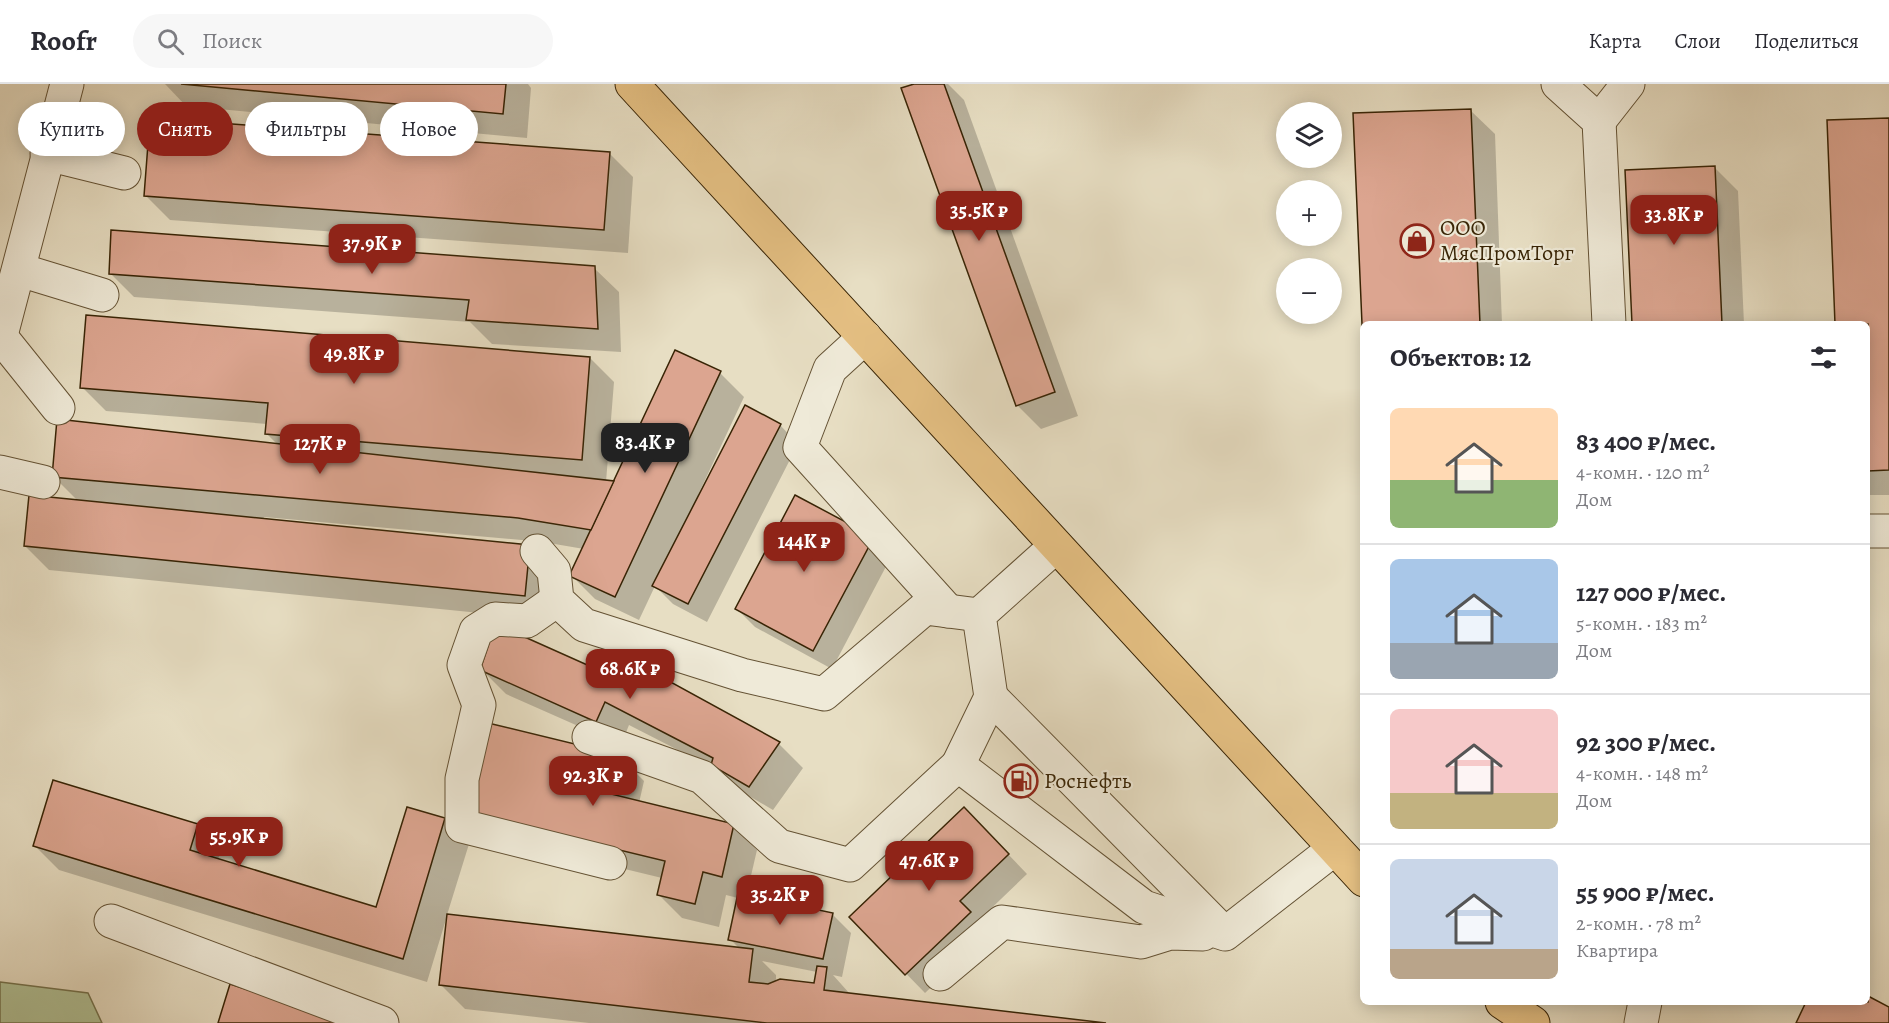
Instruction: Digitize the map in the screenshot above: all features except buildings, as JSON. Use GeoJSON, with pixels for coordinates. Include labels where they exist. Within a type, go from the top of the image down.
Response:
{"type":"FeatureCollection","features":[{"type":"Feature","properties":{"kind":"main road"},"geometry":{"type":"LineString","coordinates":[[632,84],[1360,876]]}},
{"type":"Feature","properties":{"kind":"main road"},"geometry":{"type":"LineString","coordinates":[[1506,1005],[1533,1023]]}},
{"type":"Feature","properties":{"kind":"street"},"geometry":{"type":"LineString","coordinates":[[62,102],[67,84]]}},
{"type":"Feature","properties":{"kind":"street"},"geometry":{"type":"LineString","coordinates":[[1558,84],[1599,121]]}},
{"type":"Feature","properties":{"kind":"street"},"geometry":{"type":"LineString","coordinates":[[1609,321],[1599,121],[1628,84]]}},
{"type":"Feature","properties":{"kind":"street"},"geometry":{"type":"LineString","coordinates":[[47,156],[20,270],[0,338],[58,408]]}},
{"type":"Feature","properties":{"kind":"street"},"geometry":{"type":"LineString","coordinates":[[55,156],[124,173]]}},
{"type":"Feature","properties":{"kind":"street"},"geometry":{"type":"LineString","coordinates":[[20,270],[102,295]]}},
{"type":"Feature","properties":{"kind":"street"},"geometry":{"type":"LineString","coordinates":[[865,338],[830,369],[800,447],[964,613],[992,697],[1225,934]]}},
{"type":"Feature","properties":{"kind":"street"},"geometry":{"type":"LineString","coordinates":[[0,472],[43,482]]}},
{"type":"Feature","properties":{"kind":"street"},"geometry":{"type":"LineString","coordinates":[[1870,531],[1889,531]]}},
{"type":"Feature","properties":{"kind":"street"},"geometry":{"type":"LineString","coordinates":[[537,551],[554,571],[556,600],[584,625],[742,675],[824,694],[926,608],[964,613],[1056,546]]}},
{"type":"Feature","properties":{"kind":"street"},"geometry":{"type":"LineString","coordinates":[[556,600],[527,621],[495,619],[476,631],[464,665],[479,705],[462,779],[462,826],[610,863]]}},
{"type":"Feature","properties":{"kind":"street"},"geometry":{"type":"LineString","coordinates":[[589,737],[702,777],[779,846],[850,865],[958,765],[992,697]]}},
{"type":"Feature","properties":{"kind":"street"},"geometry":{"type":"LineString","coordinates":[[958,765],[1144,907],[1225,934]]}},
{"type":"Feature","properties":{"kind":"street"},"geometry":{"type":"LineString","coordinates":[[940,974],[1002,922],[1141,942],[1170,933],[1225,934],[1334,849]]}},
{"type":"Feature","properties":{"kind":"street"},"geometry":{"type":"LineString","coordinates":[[111,921],[382,1023]]}},
{"type":"Feature","properties":{"kind":"street"},"geometry":{"type":"LineString","coordinates":[[1641,1023],[1645,1005]]}},
{"type":"Feature","properties":{"kind":"green space"},"geometry":{"type":"Polygon","coordinates":[[[0,982],[88,993],[102,1023],[0,1023],[0,982]]]}},
{"type":"Feature","properties":{"kind":"place","name":"ООО МясПромТорг"},"geometry":{"type":"Point","coordinates":[1417,241]}},
{"type":"Feature","properties":{"kind":"place","name":"Роснефть"},"geometry":{"type":"Point","coordinates":[1021,781]}}]}
